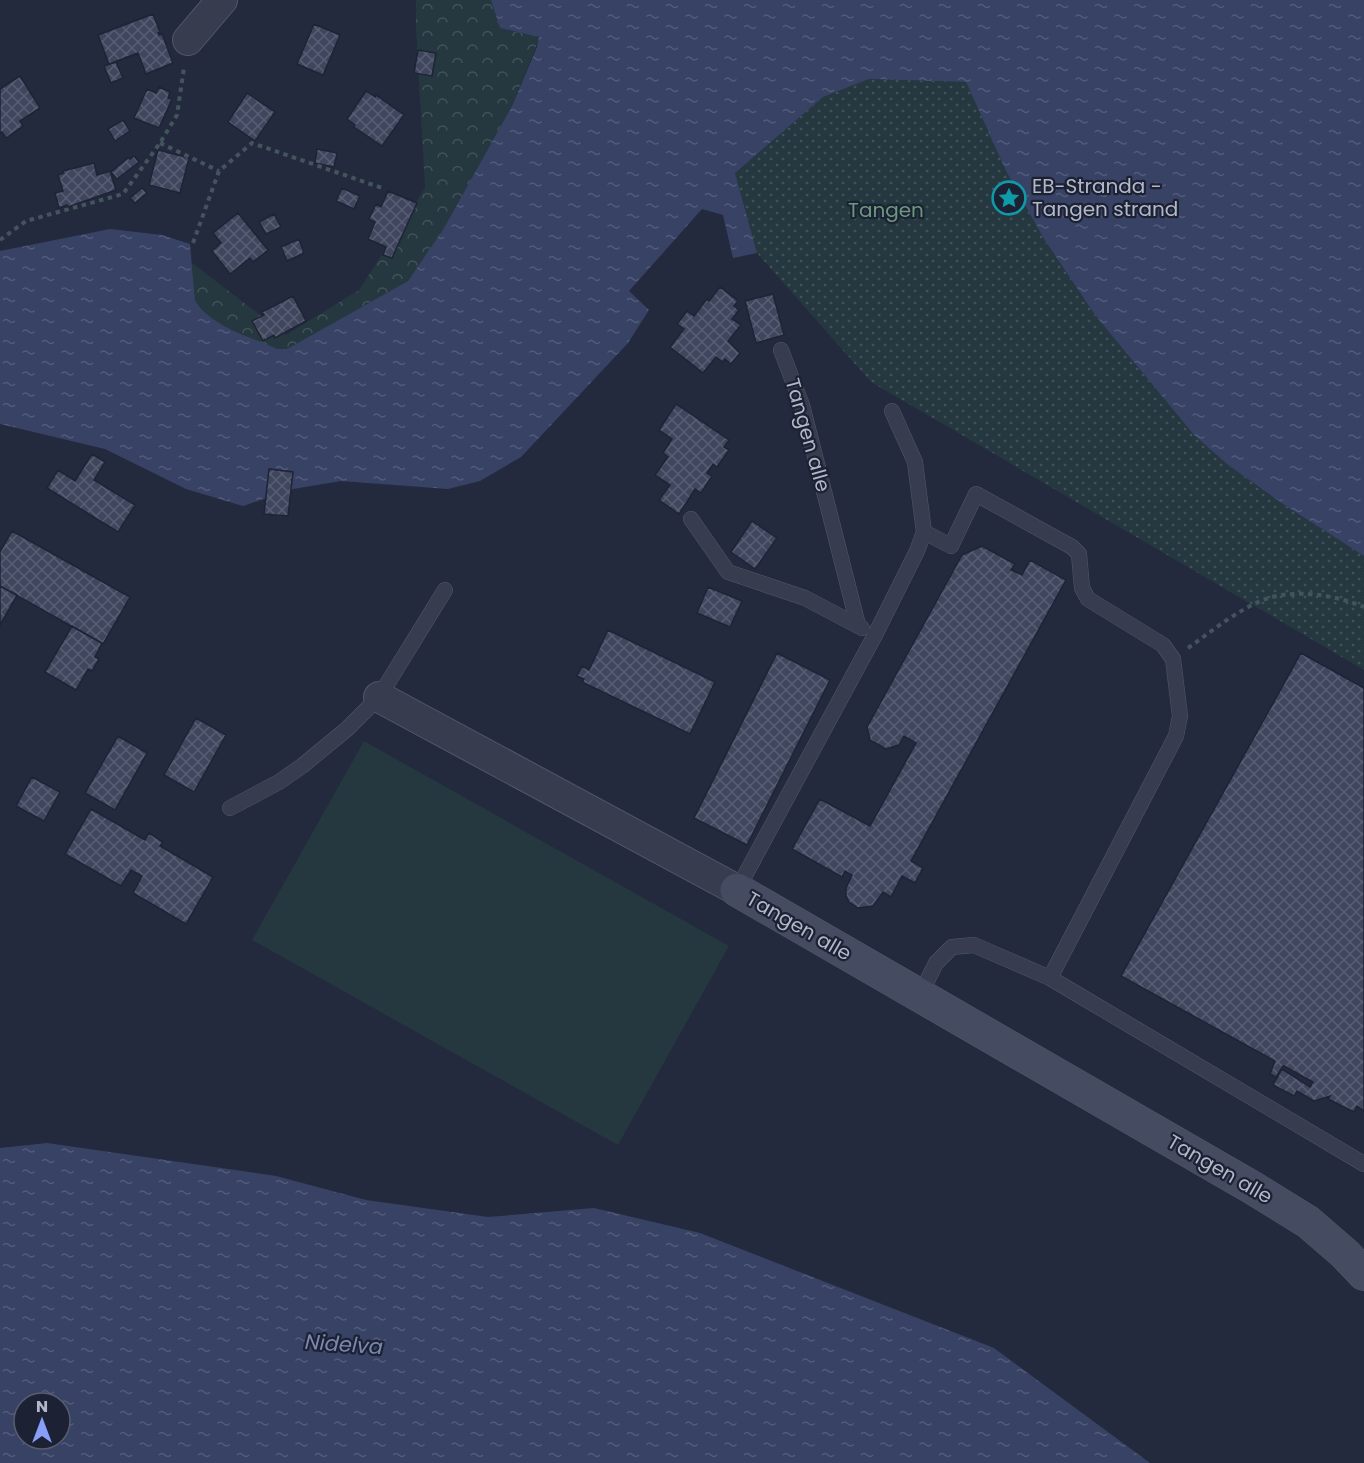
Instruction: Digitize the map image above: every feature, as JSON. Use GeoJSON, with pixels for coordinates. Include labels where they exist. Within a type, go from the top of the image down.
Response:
{"type":"FeatureCollection","features":[{"type":"Feature","properties":{"kind":"main road","name":"Tangen alle"},"geometry":{"type":"LineString","coordinates":[[736,890],[1308,1221],[1346,1254],[1364,1274]]}},
{"type":"Feature","properties":{"kind":"street"},"geometry":{"type":"LineString","coordinates":[[188,40],[222,0]]}},
{"type":"Feature","properties":{"kind":"street","name":"Tangen alle"},"geometry":{"type":"LineString","coordinates":[[379,697],[736,890]]}},
{"type":"Feature","properties":{"kind":"lane","name":"Tangen alle"},"geometry":{"type":"LineString","coordinates":[[781,350],[802,405],[858,626]]}},
{"type":"Feature","properties":{"kind":"lane"},"geometry":{"type":"LineString","coordinates":[[736,890],[875,635],[918,551],[924,532],[915,462],[892,411]]}},
{"type":"Feature","properties":{"kind":"lane"},"geometry":{"type":"LineString","coordinates":[[924,532],[951,546],[976,494],[1071,547],[1079,554],[1082,588],[1088,599],[1163,645],[1173,659],[1180,716],[1176,736],[1050,978]]}},
{"type":"Feature","properties":{"kind":"lane"},"geometry":{"type":"LineString","coordinates":[[691,519],[728,572],[805,598],[875,635]]}},
{"type":"Feature","properties":{"kind":"lane"},"geometry":{"type":"LineString","coordinates":[[230,808],[279,782],[302,766],[347,729],[379,697],[445,590]]}},
{"type":"Feature","properties":{"kind":"lane"},"geometry":{"type":"LineString","coordinates":[[919,997],[936,963],[952,947],[974,945],[1050,978],[1364,1164]]}},
{"type":"Feature","properties":{"kind":"path"},"geometry":{"type":"LineString","coordinates":[[0,240],[26,221],[123,194],[177,115],[188,40]]}},
{"type":"Feature","properties":{"kind":"path"},"geometry":{"type":"LineString","coordinates":[[160,143],[219,171]]}},
{"type":"Feature","properties":{"kind":"path"},"geometry":{"type":"LineString","coordinates":[[193,243],[219,171],[252,143],[382,189]]}},
{"type":"Feature","properties":{"kind":"path"},"geometry":{"type":"LineString","coordinates":[[1173,659],[1230,618],[1264,600],[1288,595],[1320,595],[1350,601],[1364,607]]}},
{"type":"Feature","properties":{"kind":"green space"},"geometry":{"type":"Polygon","coordinates":[[[416,0],[491,0],[500,28],[540,37],[512,106],[444,228],[408,281],[287,349],[277,349],[218,322],[199,308],[195,300],[192,263],[286,335],[359,290],[425,188],[416,0]]]}},
{"type":"Feature","properties":{"kind":"green space","name":"Tangen"},"geometry":{"type":"Polygon","coordinates":[[[869,79],[966,82],[1006,171],[1044,239],[1095,315],[1194,435],[1228,465],[1286,506],[1364,556],[1364,670],[871,382],[757,253],[735,173],[823,97],[869,79]]]}},
{"type":"Feature","properties":{"kind":"green space"},"geometry":{"type":"Polygon","coordinates":[[[364,741],[729,946],[618,1145],[252,940],[364,741]]]}},
{"type":"Feature","properties":{"kind":"water"},"geometry":{"type":"Polygon","coordinates":[[[491,0],[1364,0],[1364,556],[1286,506],[1228,465],[1194,435],[1095,315],[1044,239],[1006,171],[966,82],[869,79],[823,97],[735,173],[757,253],[733,258],[723,215],[702,209],[629,291],[649,310],[628,343],[521,457],[480,481],[448,489],[341,481],[293,489],[243,506],[186,489],[105,449],[0,424],[0,251],[110,229],[162,235],[190,244],[195,300],[201,309],[231,329],[277,349],[287,349],[408,281],[444,228],[512,106],[537,47],[539,37],[500,28],[491,0]]]}},
{"type":"Feature","properties":{"kind":"water","name":"Nidelva"},"geometry":{"type":"Polygon","coordinates":[[[47,1143],[276,1176],[366,1200],[488,1217],[594,1208],[700,1233],[994,1348],[1150,1463],[0,1463],[0,1148],[47,1143]]]}},
{"type":"Feature","properties":{"kind":"building"},"geometry":{"type":"Polygon","coordinates":[[[153,14],[160,32],[158,33],[162,34],[173,63],[146,74],[138,53],[109,64],[98,35],[153,14]]]}},
{"type":"Feature","properties":{"kind":"building"},"geometry":{"type":"Polygon","coordinates":[[[314,24],[340,35],[323,75],[297,64],[314,24]]]}},
{"type":"Feature","properties":{"kind":"building"},"geometry":{"type":"Polygon","coordinates":[[[418,50],[436,53],[432,76],[414,73],[418,50]]]}},
{"type":"Feature","properties":{"kind":"building"},"geometry":{"type":"Polygon","coordinates":[[[116,62],[123,78],[111,83],[104,66],[116,62]]]}},
{"type":"Feature","properties":{"kind":"building"},"geometry":{"type":"Polygon","coordinates":[[[20,76],[40,108],[20,121],[23,126],[6,138],[2,132],[0,133],[0,89],[20,76]]]}},
{"type":"Feature","properties":{"kind":"building"},"geometry":{"type":"Polygon","coordinates":[[[159,87],[170,92],[168,98],[172,99],[159,128],[134,118],[147,89],[156,93],[159,87]]]}},
{"type":"Feature","properties":{"kind":"building"},"geometry":{"type":"Polygon","coordinates":[[[366,91],[375,97],[376,95],[404,115],[382,146],[354,127],[355,125],[347,119],[366,91]]]}},
{"type":"Feature","properties":{"kind":"building"},"geometry":{"type":"Polygon","coordinates":[[[247,93],[275,112],[255,141],[228,122],[247,93]]]}},
{"type":"Feature","properties":{"kind":"building"},"geometry":{"type":"Polygon","coordinates":[[[123,120],[130,131],[115,141],[108,129],[123,120]]]}},
{"type":"Feature","properties":{"kind":"building"},"geometry":{"type":"Polygon","coordinates":[[[317,149],[337,153],[334,167],[315,163],[317,149]]]}},
{"type":"Feature","properties":{"kind":"building"},"geometry":{"type":"Polygon","coordinates":[[[158,150],[189,158],[180,193],[149,185],[158,150]]]}},
{"type":"Feature","properties":{"kind":"building"},"geometry":{"type":"Polygon","coordinates":[[[134,156],[139,162],[117,179],[111,172],[134,156]]]}},
{"type":"Feature","properties":{"kind":"building"},"geometry":{"type":"Polygon","coordinates":[[[94,163],[97,175],[110,171],[116,190],[59,208],[55,193],[63,191],[58,175],[64,173],[63,171],[94,163]]]}},
{"type":"Feature","properties":{"kind":"building"},"geometry":{"type":"Polygon","coordinates":[[[142,188],[147,193],[135,203],[130,198],[142,188]]]}},
{"type":"Feature","properties":{"kind":"building"},"geometry":{"type":"Polygon","coordinates":[[[342,188],[360,196],[354,209],[336,201],[342,188]]]}},
{"type":"Feature","properties":{"kind":"building"},"geometry":{"type":"Polygon","coordinates":[[[388,191],[417,203],[392,258],[383,255],[386,247],[368,239],[375,222],[369,219],[376,204],[381,207],[388,191]]]}},
{"type":"Feature","properties":{"kind":"building"},"geometry":{"type":"Polygon","coordinates":[[[238,213],[268,250],[253,262],[250,258],[230,274],[212,251],[221,243],[213,233],[238,213]]]}},
{"type":"Feature","properties":{"kind":"building"},"geometry":{"type":"Polygon","coordinates":[[[274,214],[281,227],[266,234],[259,222],[274,214]]]}},
{"type":"Feature","properties":{"kind":"building"},"geometry":{"type":"Polygon","coordinates":[[[299,239],[304,253],[287,261],[281,247],[299,239]]]}},
{"type":"Feature","properties":{"kind":"building"},"geometry":{"type":"Polygon","coordinates":[[[720,287],[738,301],[734,306],[739,310],[732,319],[741,325],[728,341],[740,353],[731,364],[725,359],[723,362],[716,357],[703,373],[670,347],[684,329],[677,324],[687,311],[694,316],[720,287]]]}},
{"type":"Feature","properties":{"kind":"building"},"geometry":{"type":"Polygon","coordinates":[[[773,294],[784,335],[756,343],[745,301],[773,294]]]}},
{"type":"Feature","properties":{"kind":"building"},"geometry":{"type":"Polygon","coordinates":[[[293,296],[306,321],[275,338],[274,335],[263,341],[252,321],[264,315],[262,312],[293,296]]]}},
{"type":"Feature","properties":{"kind":"building"},"geometry":{"type":"Polygon","coordinates":[[[676,404],[729,440],[724,447],[729,450],[717,467],[713,464],[707,473],[712,476],[701,493],[695,489],[679,514],[659,500],[670,485],[655,475],[668,457],[663,453],[672,439],[659,430],[676,404]]]}},
{"type":"Feature","properties":{"kind":"building"},"geometry":{"type":"Polygon","coordinates":[[[92,454],[105,462],[94,480],[135,505],[118,532],[47,488],[58,470],[75,481],[92,454]]]}},
{"type":"Feature","properties":{"kind":"building"},"geometry":{"type":"Polygon","coordinates":[[[269,469],[293,472],[288,516],[264,514],[269,469]]]}},
{"type":"Feature","properties":{"kind":"building"},"geometry":{"type":"Polygon","coordinates":[[[752,521],[777,538],[755,569],[731,552],[752,521]]]}},
{"type":"Feature","properties":{"kind":"building"},"geometry":{"type":"Polygon","coordinates":[[[12,531],[130,597],[103,644],[0,586],[0,552],[12,531]]]}},
{"type":"Feature","properties":{"kind":"building"},"geometry":{"type":"Polygon","coordinates":[[[982,546],[1015,564],[1011,570],[1022,575],[1030,560],[1066,580],[911,861],[923,868],[915,883],[902,876],[891,897],[883,892],[873,906],[858,908],[849,902],[846,896],[846,888],[852,875],[845,871],[842,877],[792,849],[820,799],[870,826],[916,743],[904,736],[899,745],[886,749],[870,740],[867,727],[962,555],[982,546]]]}},
{"type":"Feature","properties":{"kind":"building"},"geometry":{"type":"Polygon","coordinates":[[[0,586],[17,595],[0,625],[0,586]]]}},
{"type":"Feature","properties":{"kind":"building"},"geometry":{"type":"Polygon","coordinates":[[[708,587],[742,601],[730,627],[697,613],[708,587]]]}},
{"type":"Feature","properties":{"kind":"building"},"geometry":{"type":"Polygon","coordinates":[[[72,626],[102,643],[95,657],[99,659],[92,671],[88,669],[76,690],[45,672],[72,626]]]}},
{"type":"Feature","properties":{"kind":"building"},"geometry":{"type":"Polygon","coordinates":[[[608,630],[715,682],[690,734],[582,682],[584,679],[577,676],[582,666],[589,670],[608,630]]]}},
{"type":"Feature","properties":{"kind":"building"},"geometry":{"type":"Polygon","coordinates":[[[777,653],[830,680],[747,845],[694,818],[777,653]]]}},
{"type":"Feature","properties":{"kind":"building"},"geometry":{"type":"Polygon","coordinates":[[[1301,653],[1364,688],[1364,1111],[1357,1106],[1354,1112],[1328,1099],[1330,1096],[1314,1101],[1297,1091],[1294,1096],[1273,1085],[1282,1069],[1310,1087],[1313,1082],[1284,1066],[1276,1077],[1270,1074],[1275,1061],[1121,976],[1301,653]]]}},
{"type":"Feature","properties":{"kind":"building"},"geometry":{"type":"Polygon","coordinates":[[[196,718],[226,735],[194,792],[164,775],[196,718]]]}},
{"type":"Feature","properties":{"kind":"building"},"geometry":{"type":"Polygon","coordinates":[[[118,736],[147,753],[115,810],[85,793],[118,736]]]}},
{"type":"Feature","properties":{"kind":"building"},"geometry":{"type":"Polygon","coordinates":[[[32,777],[60,792],[44,821],[16,806],[32,777]]]}},
{"type":"Feature","properties":{"kind":"building"},"geometry":{"type":"Polygon","coordinates":[[[91,809],[145,840],[149,833],[163,842],[160,846],[213,877],[186,924],[133,893],[142,876],[131,870],[121,886],[65,854],[91,809]]]}},
{"type":"Feature","properties":{"kind":"place","name":"EB-Stranda - Tangen strand"},"geometry":{"type":"Point","coordinates":[1009,198]}}]}
